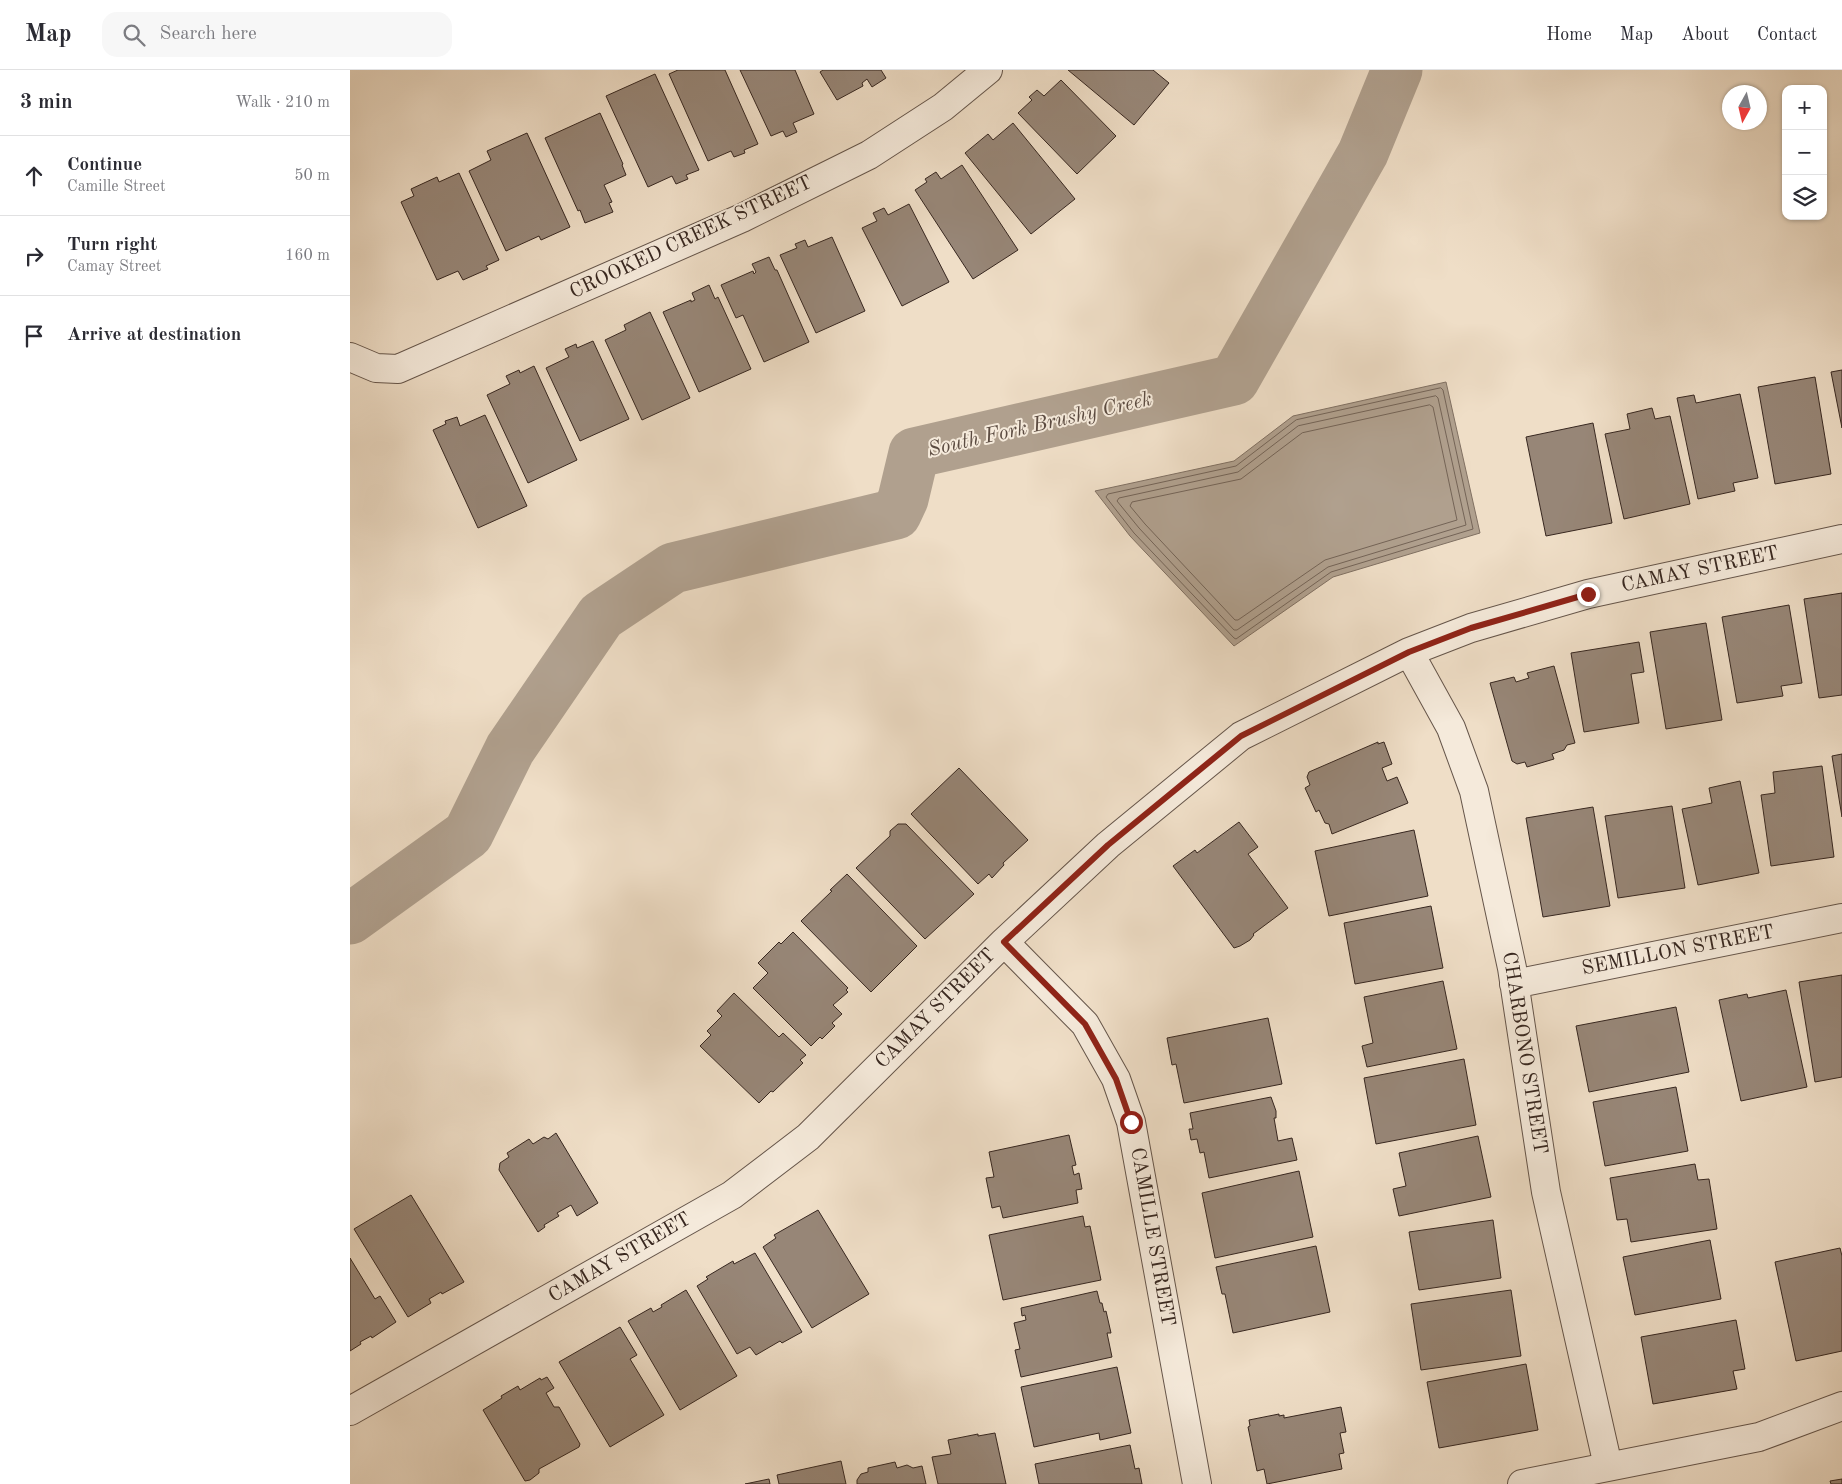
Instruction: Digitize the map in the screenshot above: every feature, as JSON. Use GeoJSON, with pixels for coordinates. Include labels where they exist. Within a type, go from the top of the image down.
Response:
{"type":"FeatureCollection","features":[{"type":"Feature","properties":{"kind":"street","name":"CROOKED CREEK STREET"},"geometry":{"type":"LineString","coordinates":[[350,357],[376,368],[398,369],[750,213],[870,155],[943,107],[988,70]]}},
{"type":"Feature","properties":{"kind":"street","name":"CAMAY STREET"},"geometry":{"type":"LineString","coordinates":[[350,1411],[732,1194],[808,1137],[1004,942],[1108,845],[1241,736],[1409,652],[1471,628],[1588,594],[1842,540]]}},
{"type":"Feature","properties":{"kind":"street","name":"CHARBONO STREET"},"geometry":{"type":"LineString","coordinates":[[1409,652],[1451,728],[1474,791],[1514,984],[1546,1192],[1608,1466]]}},
{"type":"Feature","properties":{"kind":"street","name":"SEMILLON STREET"},"geometry":{"type":"LineString","coordinates":[[1514,984],[1842,918]]}},
{"type":"Feature","properties":{"kind":"street","name":"CAMILLE STREET"},"geometry":{"type":"LineString","coordinates":[[1004,942],[1085,1024],[1116,1079],[1131,1122],[1198,1484]]}},
{"type":"Feature","properties":{"kind":"street"},"geometry":{"type":"LineString","coordinates":[[1522,1484],[1759,1436],[1842,1406]]}},
{"type":"Feature","properties":{"kind":"water"},"geometry":{"type":"Polygon","coordinates":[[[1446,382],[1480,533],[1333,577],[1234,646],[1130,536],[1095,491],[1234,461],[1293,416],[1446,382]]]}},
{"type":"Feature","properties":{"kind":"building"},"geometry":{"type":"Polygon","coordinates":[[[678,70],[725,70],[758,144],[744,150],[745,153],[734,157],[731,151],[708,161],[669,74],[678,70]]]}},
{"type":"Feature","properties":{"kind":"building"},"geometry":{"type":"Polygon","coordinates":[[[740,70],[795,70],[814,114],[793,123],[797,132],[786,137],[783,131],[771,136],[740,70]]]}},
{"type":"Feature","properties":{"kind":"building"},"geometry":{"type":"Polygon","coordinates":[[[823,70],[881,70],[886,78],[872,87],[867,79],[862,83],[863,86],[837,100],[820,72],[823,70]]]}},
{"type":"Feature","properties":{"kind":"building"},"geometry":{"type":"Polygon","coordinates":[[[1068,70],[1153,70],[1169,83],[1134,125],[1068,70]]]}},
{"type":"Feature","properties":{"kind":"building"},"geometry":{"type":"Polygon","coordinates":[[[655,74],[699,170],[686,175],[688,179],[676,184],[672,176],[648,187],[606,96],[655,74]]]}},
{"type":"Feature","properties":{"kind":"building"},"geometry":{"type":"Polygon","coordinates":[[[1061,80],[1116,136],[1077,174],[1018,113],[1032,100],[1029,97],[1037,90],[1044,96],[1061,80]]]}},
{"type":"Feature","properties":{"kind":"building"},"geometry":{"type":"Polygon","coordinates":[[[600,113],[626,175],[604,185],[612,202],[609,203],[613,212],[585,223],[545,138],[600,113]]]}},
{"type":"Feature","properties":{"kind":"building"},"geometry":{"type":"Polygon","coordinates":[[[1013,123],[1075,199],[1031,234],[965,153],[988,134],[993,140],[1013,123]]]}},
{"type":"Feature","properties":{"kind":"building"},"geometry":{"type":"Polygon","coordinates":[[[527,133],[570,227],[541,240],[539,236],[506,251],[469,171],[491,160],[487,151],[527,133]]]}},
{"type":"Feature","properties":{"kind":"building"},"geometry":{"type":"Polygon","coordinates":[[[962,165],[1018,250],[973,279],[915,190],[927,182],[925,179],[936,172],[941,179],[962,165]]]}},
{"type":"Feature","properties":{"kind":"building"},"geometry":{"type":"Polygon","coordinates":[[[459,173],[499,260],[486,266],[488,269],[463,280],[458,271],[437,280],[401,202],[414,196],[411,189],[437,177],[439,182],[459,173]]]}},
{"type":"Feature","properties":{"kind":"building"},"geometry":{"type":"Polygon","coordinates":[[[909,204],[949,282],[902,306],[862,228],[877,221],[873,213],[884,208],[888,215],[909,204]]]}},
{"type":"Feature","properties":{"kind":"building"},"geometry":{"type":"Polygon","coordinates":[[[832,237],[865,311],[816,333],[780,255],[797,248],[795,244],[805,240],[808,247],[832,237]]]}},
{"type":"Feature","properties":{"kind":"building"},"geometry":{"type":"Polygon","coordinates":[[[769,257],[775,270],[777,270],[809,342],[764,362],[743,315],[736,318],[721,285],[753,271],[754,274],[756,272],[752,264],[769,257]]]}},
{"type":"Feature","properties":{"kind":"building"},"geometry":{"type":"Polygon","coordinates":[[[709,285],[715,299],[718,297],[751,369],[699,392],[663,312],[695,300],[692,293],[709,285]]]}},
{"type":"Feature","properties":{"kind":"building"},"geometry":{"type":"Polygon","coordinates":[[[650,312],[690,398],[642,420],[605,340],[626,330],[624,325],[650,312]]]}},
{"type":"Feature","properties":{"kind":"building"},"geometry":{"type":"Polygon","coordinates":[[[593,341],[629,419],[580,441],[546,368],[569,357],[565,349],[576,344],[577,348],[593,341]]]}},
{"type":"Feature","properties":{"kind":"building"},"geometry":{"type":"Polygon","coordinates":[[[534,366],[577,460],[528,483],[487,395],[510,384],[506,376],[519,370],[520,373],[534,366]]]}},
{"type":"Feature","properties":{"kind":"building"},"geometry":{"type":"Polygon","coordinates":[[[1842,370],[1842,428],[1831,372],[1842,370]]]}},
{"type":"Feature","properties":{"kind":"building"},"geometry":{"type":"Polygon","coordinates":[[[1815,377],[1831,474],[1775,484],[1758,387],[1815,377]]]}},
{"type":"Feature","properties":{"kind":"building"},"geometry":{"type":"Polygon","coordinates":[[[1740,394],[1758,478],[1733,483],[1735,491],[1698,499],[1677,398],[1694,395],[1696,403],[1740,394]]]}},
{"type":"Feature","properties":{"kind":"building"},"geometry":{"type":"Polygon","coordinates":[[[1652,408],[1655,419],[1670,416],[1690,504],[1624,519],[1605,434],[1630,429],[1627,414],[1652,408]]]}},
{"type":"Feature","properties":{"kind":"building"},"geometry":{"type":"Polygon","coordinates":[[[485,415],[527,506],[478,528],[433,430],[446,424],[445,421],[457,417],[460,426],[485,415]]]}},
{"type":"Feature","properties":{"kind":"building"},"geometry":{"type":"Polygon","coordinates":[[[1593,423],[1612,523],[1546,536],[1526,437],[1593,423]]]}},
{"type":"Feature","properties":{"kind":"building"},"geometry":{"type":"Polygon","coordinates":[[[1842,593],[1842,695],[1819,698],[1804,599],[1842,593]]]}},
{"type":"Feature","properties":{"kind":"building"},"geometry":{"type":"Polygon","coordinates":[[[1789,605],[1802,683],[1781,686],[1783,696],[1737,703],[1722,617],[1789,605]]]}},
{"type":"Feature","properties":{"kind":"building"},"geometry":{"type":"Polygon","coordinates":[[[1706,623],[1722,720],[1666,729],[1650,632],[1706,623]]]}},
{"type":"Feature","properties":{"kind":"building"},"geometry":{"type":"Polygon","coordinates":[[[1639,642],[1644,672],[1631,674],[1639,723],[1584,732],[1571,653],[1639,642]]]}},
{"type":"Feature","properties":{"kind":"building"},"geometry":{"type":"Polygon","coordinates":[[[1554,666],[1575,743],[1567,745],[1564,750],[1552,754],[1554,759],[1527,767],[1525,762],[1517,764],[1512,761],[1490,683],[1514,677],[1516,682],[1529,678],[1527,673],[1554,666]]]}},
{"type":"Feature","properties":{"kind":"building"},"geometry":{"type":"Polygon","coordinates":[[[1378,742],[1378,744],[1384,742],[1392,764],[1382,768],[1387,781],[1397,777],[1408,803],[1332,834],[1329,824],[1325,823],[1319,810],[1316,812],[1305,788],[1310,785],[1307,777],[1309,772],[1378,742]]]}},
{"type":"Feature","properties":{"kind":"building"},"geometry":{"type":"Polygon","coordinates":[[[1842,754],[1842,817],[1832,756],[1842,754]]]}},
{"type":"Feature","properties":{"kind":"building"},"geometry":{"type":"Polygon","coordinates":[[[1822,766],[1834,857],[1771,866],[1761,795],[1775,793],[1773,772],[1822,766]]]}},
{"type":"Feature","properties":{"kind":"building"},"geometry":{"type":"Polygon","coordinates":[[[959,768],[1028,840],[1003,863],[1004,865],[992,878],[989,874],[978,884],[911,814],[959,768]]]}},
{"type":"Feature","properties":{"kind":"building"},"geometry":{"type":"Polygon","coordinates":[[[1740,781],[1759,873],[1698,885],[1682,809],[1712,803],[1709,788],[1740,781]]]}},
{"type":"Feature","properties":{"kind":"building"},"geometry":{"type":"Polygon","coordinates":[[[1672,806],[1685,888],[1618,898],[1605,816],[1672,806]]]}},
{"type":"Feature","properties":{"kind":"building"},"geometry":{"type":"Polygon","coordinates":[[[1593,807],[1610,906],[1543,917],[1526,818],[1593,807]]]}},
{"type":"Feature","properties":{"kind":"building"},"geometry":{"type":"Polygon","coordinates":[[[1239,822],[1258,847],[1248,854],[1288,908],[1253,934],[1250,940],[1234,948],[1173,866],[1195,850],[1197,853],[1239,822]]]}},
{"type":"Feature","properties":{"kind":"building"},"geometry":{"type":"Polygon","coordinates":[[[898,824],[906,824],[974,894],[925,939],[856,868],[890,836],[890,831],[898,824]]]}},
{"type":"Feature","properties":{"kind":"building"},"geometry":{"type":"Polygon","coordinates":[[[1414,830],[1428,896],[1329,916],[1315,851],[1414,830]]]}},
{"type":"Feature","properties":{"kind":"building"},"geometry":{"type":"Polygon","coordinates":[[[847,874],[917,946],[871,992],[801,921],[847,874]]]}},
{"type":"Feature","properties":{"kind":"building"},"geometry":{"type":"Polygon","coordinates":[[[1431,906],[1443,968],[1355,984],[1344,923],[1431,906]]]}},
{"type":"Feature","properties":{"kind":"building"},"geometry":{"type":"Polygon","coordinates":[[[793,932],[848,988],[846,990],[848,992],[833,1005],[842,1014],[832,1023],[835,1026],[822,1039],[820,1037],[811,1046],[753,988],[768,973],[758,963],[779,942],[781,944],[793,932]]]}},
{"type":"Feature","properties":{"kind":"building"},"geometry":{"type":"Polygon","coordinates":[[[1842,975],[1842,1077],[1815,1082],[1799,982],[1842,975]]]}},
{"type":"Feature","properties":{"kind":"building"},"geometry":{"type":"Polygon","coordinates":[[[1443,981],[1457,1049],[1367,1067],[1362,1046],[1373,1043],[1364,997],[1443,981]]]}},
{"type":"Feature","properties":{"kind":"building"},"geometry":{"type":"Polygon","coordinates":[[[1786,990],[1807,1087],[1741,1101],[1719,1000],[1747,994],[1748,998],[1786,990]]]}},
{"type":"Feature","properties":{"kind":"building"},"geometry":{"type":"Polygon","coordinates":[[[734,993],[779,1037],[783,1033],[806,1055],[800,1060],[803,1063],[759,1103],[700,1046],[711,1035],[707,1031],[722,1016],[717,1011],[734,993]]]}},
{"type":"Feature","properties":{"kind":"building"},"geometry":{"type":"Polygon","coordinates":[[[1676,1007],[1689,1072],[1589,1092],[1576,1026],[1676,1007]]]}},
{"type":"Feature","properties":{"kind":"building"},"geometry":{"type":"Polygon","coordinates":[[[1268,1018],[1282,1084],[1184,1103],[1176,1064],[1172,1065],[1167,1038],[1268,1018]]]}},
{"type":"Feature","properties":{"kind":"building"},"geometry":{"type":"Polygon","coordinates":[[[1464,1059],[1476,1125],[1376,1144],[1364,1078],[1464,1059]]]}},
{"type":"Feature","properties":{"kind":"building"},"geometry":{"type":"Polygon","coordinates":[[[1676,1087],[1688,1151],[1605,1166],[1593,1102],[1676,1087]]]}},
{"type":"Feature","properties":{"kind":"building"},"geometry":{"type":"Polygon","coordinates":[[[1271,1097],[1276,1111],[1276,1118],[1274,1118],[1278,1141],[1292,1138],[1297,1160],[1209,1178],[1204,1152],[1200,1153],[1197,1139],[1191,1140],[1189,1129],[1193,1129],[1190,1113],[1271,1097]]]}},
{"type":"Feature","properties":{"kind":"building"},"geometry":{"type":"Polygon","coordinates":[[[556,1133],[598,1203],[577,1216],[571,1205],[557,1213],[559,1216],[544,1225],[545,1227],[538,1232],[499,1170],[500,1163],[509,1157],[507,1153],[529,1139],[533,1144],[544,1137],[548,1139],[556,1133]]]}},
{"type":"Feature","properties":{"kind":"building"},"geometry":{"type":"Polygon","coordinates":[[[1069,1135],[1076,1165],[1072,1166],[1074,1175],[1079,1173],[1082,1189],[1076,1190],[1078,1203],[1003,1218],[1000,1206],[992,1208],[986,1178],[994,1177],[989,1152],[1069,1135]]]}},
{"type":"Feature","properties":{"kind":"building"},"geometry":{"type":"Polygon","coordinates":[[[1478,1136],[1491,1197],[1399,1216],[1393,1189],[1406,1186],[1399,1153],[1478,1136]]]}},
{"type":"Feature","properties":{"kind":"building"},"geometry":{"type":"Polygon","coordinates":[[[1695,1164],[1698,1180],[1709,1179],[1717,1229],[1631,1242],[1627,1219],[1617,1220],[1610,1178],[1695,1164]]]}},
{"type":"Feature","properties":{"kind":"building"},"geometry":{"type":"Polygon","coordinates":[[[1299,1171],[1313,1237],[1215,1258],[1202,1193],[1299,1171]]]}},
{"type":"Feature","properties":{"kind":"building"},"geometry":{"type":"Polygon","coordinates":[[[411,1195],[464,1282],[429,1299],[431,1303],[408,1317],[354,1229],[411,1195]]]}},
{"type":"Feature","properties":{"kind":"building"},"geometry":{"type":"Polygon","coordinates":[[[818,1210],[869,1294],[812,1328],[763,1247],[776,1238],[774,1235],[818,1210]]]}},
{"type":"Feature","properties":{"kind":"building"},"geometry":{"type":"Polygon","coordinates":[[[1083,1216],[1085,1227],[1090,1226],[1101,1280],[1003,1300],[989,1235],[1083,1216]]]}},
{"type":"Feature","properties":{"kind":"building"},"geometry":{"type":"Polygon","coordinates":[[[1493,1220],[1501,1278],[1419,1290],[1409,1232],[1493,1220]]]}},
{"type":"Feature","properties":{"kind":"building"},"geometry":{"type":"Polygon","coordinates":[[[1710,1240],[1721,1299],[1635,1315],[1623,1257],[1710,1240]]]}},
{"type":"Feature","properties":{"kind":"building"},"geometry":{"type":"Polygon","coordinates":[[[1316,1246],[1330,1312],[1233,1333],[1225,1294],[1222,1294],[1216,1267],[1316,1246]]]}},
{"type":"Feature","properties":{"kind":"building"},"geometry":{"type":"Polygon","coordinates":[[[1840,1248],[1842,1256],[1842,1351],[1796,1361],[1775,1262],[1840,1248]]]}},
{"type":"Feature","properties":{"kind":"building"},"geometry":{"type":"Polygon","coordinates":[[[755,1253],[802,1332],[782,1343],[780,1341],[756,1355],[750,1347],[737,1354],[697,1286],[708,1279],[706,1277],[733,1261],[734,1264],[755,1253]]]}},
{"type":"Feature","properties":{"kind":"building"},"geometry":{"type":"Polygon","coordinates":[[[350,1258],[375,1299],[380,1296],[396,1322],[372,1338],[371,1336],[360,1342],[361,1344],[350,1351],[350,1258]]]}},
{"type":"Feature","properties":{"kind":"building"},"geometry":{"type":"Polygon","coordinates":[[[686,1290],[737,1376],[680,1410],[628,1321],[651,1308],[653,1312],[686,1290]]]}},
{"type":"Feature","properties":{"kind":"building"},"geometry":{"type":"Polygon","coordinates":[[[1511,1290],[1521,1356],[1421,1370],[1411,1304],[1511,1290]]]}},
{"type":"Feature","properties":{"kind":"building"},"geometry":{"type":"Polygon","coordinates":[[[1097,1291],[1104,1312],[1106,1311],[1111,1333],[1107,1333],[1112,1357],[1021,1377],[1015,1350],[1020,1349],[1014,1323],[1026,1320],[1025,1315],[1022,1316],[1021,1308],[1097,1291]]]}},
{"type":"Feature","properties":{"kind":"building"},"geometry":{"type":"Polygon","coordinates":[[[1736,1320],[1745,1369],[1733,1371],[1737,1389],[1653,1404],[1641,1337],[1736,1320]]]}},
{"type":"Feature","properties":{"kind":"building"},"geometry":{"type":"Polygon","coordinates":[[[620,1327],[637,1355],[630,1359],[664,1415],[610,1447],[559,1362],[620,1327]]]}},
{"type":"Feature","properties":{"kind":"building"},"geometry":{"type":"Polygon","coordinates":[[[1526,1364],[1538,1430],[1439,1448],[1427,1382],[1526,1364]]]}},
{"type":"Feature","properties":{"kind":"building"},"geometry":{"type":"Polygon","coordinates":[[[1117,1367],[1131,1433],[1100,1440],[1099,1433],[1034,1447],[1021,1387],[1117,1367]]]}},
{"type":"Feature","properties":{"kind":"building"},"geometry":{"type":"Polygon","coordinates":[[[547,1377],[554,1388],[546,1393],[554,1407],[559,1407],[580,1444],[579,1447],[539,1469],[539,1473],[530,1480],[525,1481],[483,1410],[518,1386],[520,1390],[540,1378],[541,1380],[547,1377]]]}},
{"type":"Feature","properties":{"kind":"building"},"geometry":{"type":"Polygon","coordinates":[[[1341,1407],[1346,1432],[1340,1433],[1344,1453],[1339,1454],[1342,1469],[1267,1484],[1264,1469],[1257,1471],[1248,1427],[1250,1426],[1249,1420],[1279,1414],[1279,1416],[1284,1415],[1284,1418],[1341,1407]]]}},
{"type":"Feature","properties":{"kind":"building"},"geometry":{"type":"Polygon","coordinates":[[[995,1433],[1006,1484],[938,1484],[932,1457],[951,1454],[948,1440],[978,1434],[978,1436],[995,1433]]]}},
{"type":"Feature","properties":{"kind":"building"},"geometry":{"type":"Polygon","coordinates":[[[1130,1445],[1135,1469],[1139,1468],[1142,1484],[1039,1484],[1035,1464],[1130,1445]]]}},
{"type":"Feature","properties":{"kind":"building"},"geometry":{"type":"Polygon","coordinates":[[[841,1461],[846,1484],[779,1484],[777,1475],[841,1461]]]}},
{"type":"Feature","properties":{"kind":"building"},"geometry":{"type":"Polygon","coordinates":[[[895,1462],[897,1468],[907,1465],[913,1468],[922,1466],[926,1484],[857,1484],[861,1474],[868,1472],[868,1468],[895,1462]]]}},
{"type":"Feature","properties":{"kind":"building"},"geometry":{"type":"Polygon","coordinates":[[[769,1479],[770,1484],[745,1484],[769,1479]]]}},
{"type":"Feature","properties":{"kind":"building"},"geometry":{"type":"Polygon","coordinates":[[[1842,1479],[1842,1484],[1831,1484],[1830,1481],[1842,1479]]]}},
{"type":"Feature","properties":{"kind":"waterway","name":"South Fork Brushy Creek"},"geometry":{"type":"LineString","coordinates":[[350,919],[468,834],[510,749],[601,616],[673,568],[896,514],[903,499],[914,453],[1234,380],[1363,153],[1397,70]]}},
{"type":"Feature","properties":{"kind":"route"},"geometry":{"type":"LineString","coordinates":[[1131,1122],[1116,1079],[1085,1024],[1004,942],[1108,845],[1241,736],[1409,652],[1471,628],[1588,594]]}}]}
